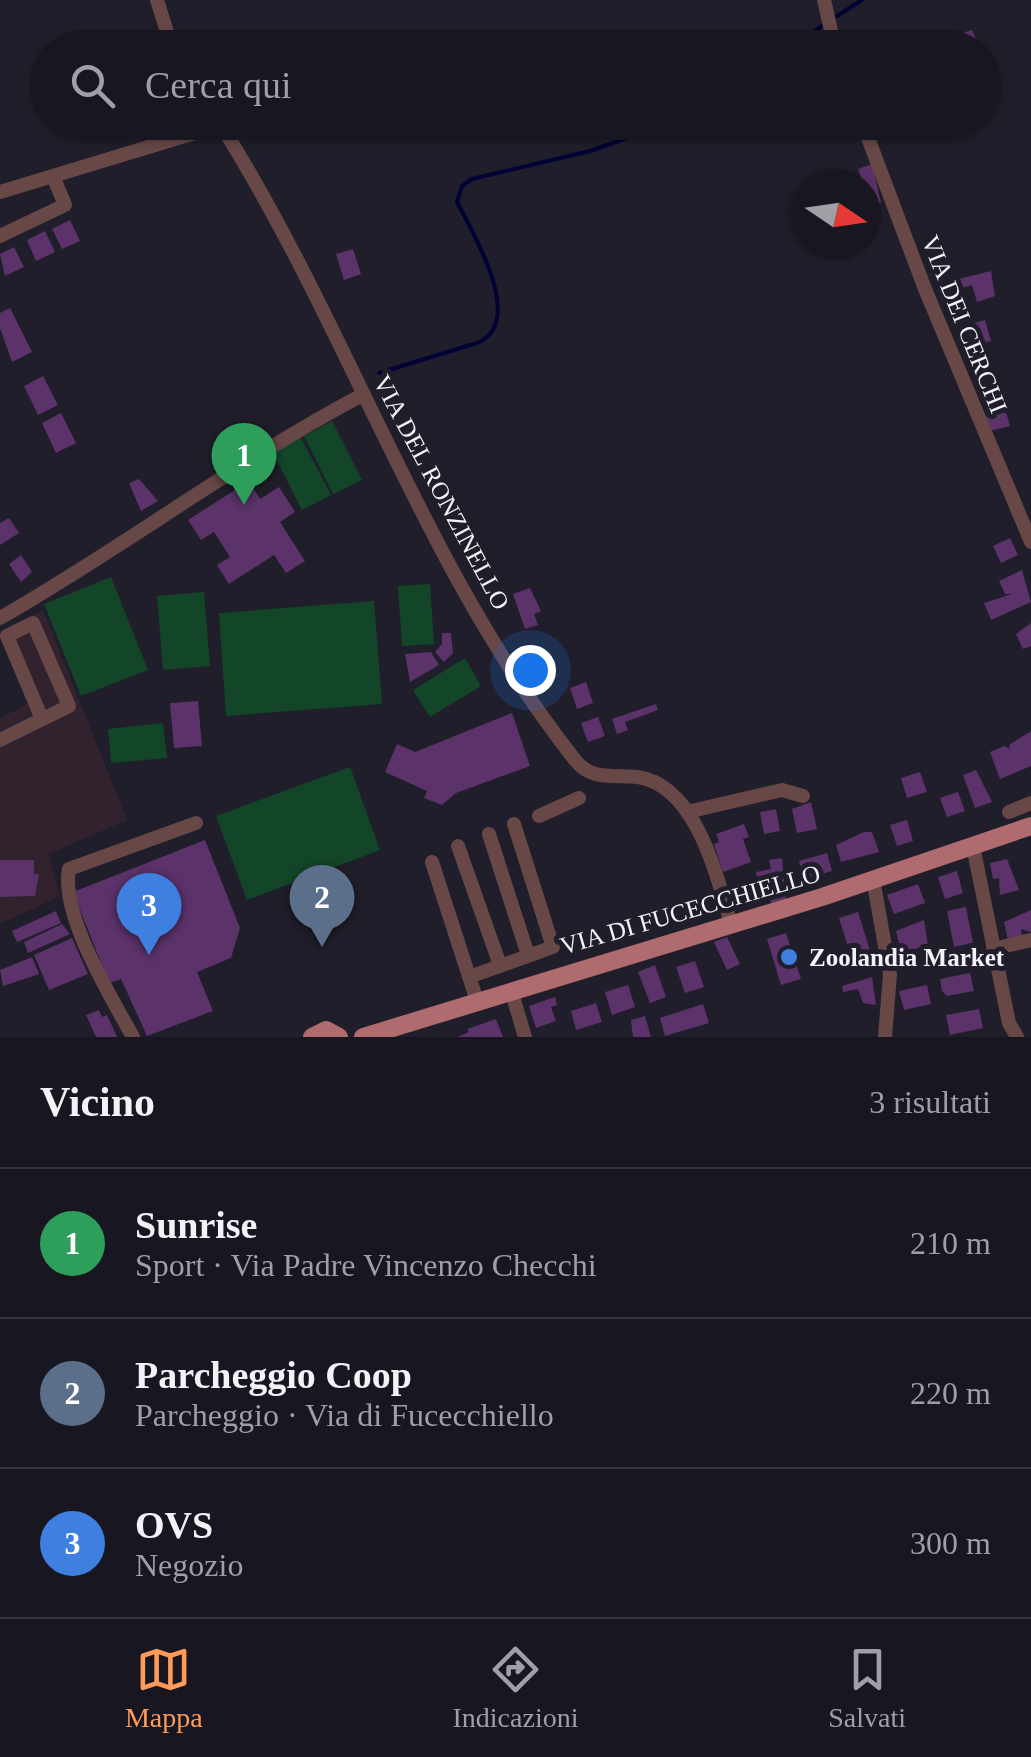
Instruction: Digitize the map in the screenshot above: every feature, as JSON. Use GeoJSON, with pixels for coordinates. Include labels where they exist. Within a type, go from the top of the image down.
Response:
{"type":"FeatureCollection","features":[{"type":"Feature","properties":{"kind":"main road","name":"VIA DI FUCECCHIELLO"},"geometry":{"type":"LineString","coordinates":[[363,1037],[872,880],[1031,826]]}},
{"type":"Feature","properties":{"kind":"main road"},"geometry":{"type":"LineString","coordinates":[[312,1037],[326,1030],[339,1037]]}},
{"type":"Feature","properties":{"kind":"street"},"geometry":{"type":"LineString","coordinates":[[158,0],[167,30]]}},
{"type":"Feature","properties":{"kind":"street"},"geometry":{"type":"LineString","coordinates":[[825,4],[831,30]]}},
{"type":"Feature","properties":{"kind":"street"},"geometry":{"type":"LineString","coordinates":[[0,192],[169,140]]}},
{"type":"Feature","properties":{"kind":"street","name":"VIA DEL RONZINELLO"},"geometry":{"type":"LineString","coordinates":[[230,140],[266,196],[462,586],[577,764],[604,777],[652,781],[687,812],[706,845],[731,924]]}},
{"type":"Feature","properties":{"kind":"street","name":"VIA DEI CERCHI"},"geometry":{"type":"LineString","coordinates":[[869,140],[925,288],[1031,542]]}},
{"type":"Feature","properties":{"kind":"street"},"geometry":{"type":"LineString","coordinates":[[0,236],[65,205],[53,176]]}},
{"type":"Feature","properties":{"kind":"street"},"geometry":{"type":"LineString","coordinates":[[0,618],[116,550],[248,457],[364,394]]}},
{"type":"Feature","properties":{"kind":"street"},"geometry":{"type":"LineString","coordinates":[[0,740],[42,720],[69,706],[33,623],[8,636],[42,720]]}},
{"type":"Feature","properties":{"kind":"street"},"geometry":{"type":"LineString","coordinates":[[687,812],[782,790],[803,796]]}},
{"type":"Feature","properties":{"kind":"street"},"geometry":{"type":"LineString","coordinates":[[539,816],[579,798]]}},
{"type":"Feature","properties":{"kind":"street"},"geometry":{"type":"LineString","coordinates":[[1009,812],[1031,803]]}},
{"type":"Feature","properties":{"kind":"street"},"geometry":{"type":"LineString","coordinates":[[133,1037],[82,932],[66,885],[69,869],[196,823]]}},
{"type":"Feature","properties":{"kind":"street"},"geometry":{"type":"LineString","coordinates":[[469,977],[554,947],[514,824]]}},
{"type":"Feature","properties":{"kind":"street"},"geometry":{"type":"LineString","coordinates":[[489,834],[528,955]]}},
{"type":"Feature","properties":{"kind":"street"},"geometry":{"type":"LineString","coordinates":[[458,846],[500,965]]}},
{"type":"Feature","properties":{"kind":"street"},"geometry":{"type":"LineString","coordinates":[[973,846],[1009,1022],[1017,1037]]}},
{"type":"Feature","properties":{"kind":"street"},"geometry":{"type":"LineString","coordinates":[[432,862],[477,1001]]}},
{"type":"Feature","properties":{"kind":"street"},"geometry":{"type":"LineString","coordinates":[[872,880],[890,974],[885,1037]]}},
{"type":"Feature","properties":{"kind":"street"},"geometry":{"type":"LineString","coordinates":[[993,949],[1031,940]]}},
{"type":"Feature","properties":{"kind":"street"},"geometry":{"type":"LineString","coordinates":[[511,990],[525,1037]]}},
{"type":"Feature","properties":{"kind":"shaded area"},"geometry":{"type":"Polygon","coordinates":[[[43,610],[127,820],[49,854],[60,896],[0,924],[0,718],[30,703],[0,631],[43,610]]]}},
{"type":"Feature","properties":{"kind":"green space"},"geometry":{"type":"Polygon","coordinates":[[[332,421],[362,480],[333,494],[304,436],[332,421]]]}},
{"type":"Feature","properties":{"kind":"green space"},"geometry":{"type":"Polygon","coordinates":[[[300,436],[331,495],[302,510],[272,451],[300,436]]]}},
{"type":"Feature","properties":{"kind":"green space"},"geometry":{"type":"Polygon","coordinates":[[[111,577],[148,670],[81,696],[44,604],[111,577]]]}},
{"type":"Feature","properties":{"kind":"green space"},"geometry":{"type":"Polygon","coordinates":[[[430,584],[434,644],[402,646],[398,586],[430,584]]]}},
{"type":"Feature","properties":{"kind":"green space"},"geometry":{"type":"Polygon","coordinates":[[[204,592],[210,666],[163,670],[157,596],[204,592]]]}},
{"type":"Feature","properties":{"kind":"green space"},"geometry":{"type":"Polygon","coordinates":[[[374,601],[382,704],[226,716],[219,613],[374,601]]]}},
{"type":"Feature","properties":{"kind":"green space"},"geometry":{"type":"Polygon","coordinates":[[[465,658],[481,686],[430,717],[413,690],[465,658]]]}},
{"type":"Feature","properties":{"kind":"green space"},"geometry":{"type":"Polygon","coordinates":[[[163,723],[167,758],[111,763],[108,729],[163,723]]]}},
{"type":"Feature","properties":{"kind":"green space"},"geometry":{"type":"Polygon","coordinates":[[[350,767],[380,850],[247,900],[216,816],[350,767]]]}},
{"type":"Feature","properties":{"kind":"building"},"geometry":{"type":"Polygon","coordinates":[[[70,220],[80,241],[62,249],[52,229],[70,220]]]}},
{"type":"Feature","properties":{"kind":"building"},"geometry":{"type":"Polygon","coordinates":[[[45,231],[55,252],[36,261],[27,240],[45,231]]]}},
{"type":"Feature","properties":{"kind":"building"},"geometry":{"type":"Polygon","coordinates":[[[14,247],[24,267],[5,276],[0,254],[14,247]]]}},
{"type":"Feature","properties":{"kind":"building"},"geometry":{"type":"Polygon","coordinates":[[[353,249],[361,274],[344,280],[336,254],[353,249]]]}},
{"type":"Feature","properties":{"kind":"building"},"geometry":{"type":"Polygon","coordinates":[[[991,271],[995,296],[977,302],[972,285],[959,289],[961,295],[942,296],[938,284],[991,271]]]}},
{"type":"Feature","properties":{"kind":"building"},"geometry":{"type":"Polygon","coordinates":[[[10,308],[32,352],[12,362],[0,328],[0,313],[10,308]]]}},
{"type":"Feature","properties":{"kind":"building"},"geometry":{"type":"Polygon","coordinates":[[[985,320],[991,341],[972,346],[967,325],[985,320]]]}},
{"type":"Feature","properties":{"kind":"building"},"geometry":{"type":"Polygon","coordinates":[[[43,376],[58,405],[38,415],[24,386],[43,376]]]}},
{"type":"Feature","properties":{"kind":"building"},"geometry":{"type":"Polygon","coordinates":[[[1006,412],[1010,426],[990,431],[986,417],[1006,412]]]}},
{"type":"Feature","properties":{"kind":"building"},"geometry":{"type":"Polygon","coordinates":[[[61,413],[76,443],[56,453],[42,423],[61,413]]]}},
{"type":"Feature","properties":{"kind":"building"},"geometry":{"type":"Polygon","coordinates":[[[139,479],[158,501],[141,511],[129,483],[139,479]]]}},
{"type":"Feature","properties":{"kind":"building"},"geometry":{"type":"Polygon","coordinates":[[[249,481],[260,499],[279,487],[295,512],[280,522],[305,561],[286,573],[274,555],[229,584],[217,565],[230,557],[214,532],[201,540],[188,520],[249,481]]]}},
{"type":"Feature","properties":{"kind":"building"},"geometry":{"type":"Polygon","coordinates":[[[9,518],[19,533],[0,545],[0,523],[9,518]]]}},
{"type":"Feature","properties":{"kind":"building"},"geometry":{"type":"Polygon","coordinates":[[[1010,538],[1018,555],[1001,563],[993,546],[1010,538]]]}},
{"type":"Feature","properties":{"kind":"building"},"geometry":{"type":"Polygon","coordinates":[[[21,555],[32,572],[21,582],[9,564],[21,555]]]}},
{"type":"Feature","properties":{"kind":"building"},"geometry":{"type":"Polygon","coordinates":[[[1022,570],[1031,602],[991,620],[984,603],[1012,594],[1005,594],[999,581],[1022,570]]]}},
{"type":"Feature","properties":{"kind":"building"},"geometry":{"type":"Polygon","coordinates":[[[530,588],[541,611],[534,614],[538,625],[525,629],[513,594],[530,588]]]}},
{"type":"Feature","properties":{"kind":"building"},"geometry":{"type":"Polygon","coordinates":[[[1031,623],[1031,646],[1023,649],[1016,634],[1031,623]]]}},
{"type":"Feature","properties":{"kind":"building"},"geometry":{"type":"Polygon","coordinates":[[[442,633],[451,633],[453,653],[444,662],[435,652],[442,644],[442,633]]]}},
{"type":"Feature","properties":{"kind":"building"},"geometry":{"type":"Polygon","coordinates":[[[431,652],[439,665],[410,682],[405,654],[431,652]]]}},
{"type":"Feature","properties":{"kind":"building"},"geometry":{"type":"Polygon","coordinates":[[[586,682],[593,703],[577,709],[570,688],[586,682]]]}},
{"type":"Feature","properties":{"kind":"building"},"geometry":{"type":"Polygon","coordinates":[[[198,701],[202,746],[174,748],[170,703],[198,701]]]}},
{"type":"Feature","properties":{"kind":"building"},"geometry":{"type":"Polygon","coordinates":[[[656,704],[658,710],[625,722],[628,730],[617,734],[612,719],[656,704]]]}},
{"type":"Feature","properties":{"kind":"building"},"geometry":{"type":"Polygon","coordinates":[[[512,713],[530,766],[456,793],[442,805],[424,798],[427,791],[385,772],[397,744],[415,752],[512,713]]]}},
{"type":"Feature","properties":{"kind":"building"},"geometry":{"type":"Polygon","coordinates":[[[598,717],[605,736],[588,742],[581,723],[598,717]]]}},
{"type":"Feature","properties":{"kind":"building"},"geometry":{"type":"Polygon","coordinates":[[[1031,731],[1031,766],[1000,779],[990,752],[1004,746],[1010,749],[1009,745],[1031,731]]]}},
{"type":"Feature","properties":{"kind":"building"},"geometry":{"type":"Polygon","coordinates":[[[976,770],[992,802],[975,808],[963,775],[976,770]]]}},
{"type":"Feature","properties":{"kind":"building"},"geometry":{"type":"Polygon","coordinates":[[[920,772],[927,792],[907,798],[901,778],[920,772]]]}},
{"type":"Feature","properties":{"kind":"building"},"geometry":{"type":"Polygon","coordinates":[[[958,792],[965,811],[947,817],[940,798],[958,792]]]}},
{"type":"Feature","properties":{"kind":"building"},"geometry":{"type":"Polygon","coordinates":[[[811,802],[817,829],[797,833],[792,809],[811,802]]]}},
{"type":"Feature","properties":{"kind":"building"},"geometry":{"type":"Polygon","coordinates":[[[776,809],[780,831],[764,834],[760,812],[776,809]]]}},
{"type":"Feature","properties":{"kind":"building"},"geometry":{"type":"Polygon","coordinates":[[[907,820],[913,841],[897,846],[890,825],[907,820]]]}},
{"type":"Feature","properties":{"kind":"building"},"geometry":{"type":"Polygon","coordinates":[[[744,824],[749,837],[743,839],[751,862],[723,872],[714,844],[719,842],[716,834],[744,824]]]}},
{"type":"Feature","properties":{"kind":"building"},"geometry":{"type":"Polygon","coordinates":[[[872,832],[879,852],[841,862],[836,845],[872,832]]]}},
{"type":"Feature","properties":{"kind":"building"},"geometry":{"type":"Polygon","coordinates":[[[205,840],[240,928],[231,958],[197,972],[213,1011],[147,1036],[121,979],[109,983],[73,892],[205,840]]]}},
{"type":"Feature","properties":{"kind":"building"},"geometry":{"type":"Polygon","coordinates":[[[827,853],[832,871],[804,879],[799,861],[827,853]]]}},
{"type":"Feature","properties":{"kind":"building"},"geometry":{"type":"Polygon","coordinates":[[[782,858],[786,902],[771,904],[768,882],[758,884],[756,872],[771,869],[769,860],[782,858]]]}},
{"type":"Feature","properties":{"kind":"building"},"geometry":{"type":"Polygon","coordinates":[[[1007,859],[1019,890],[1000,895],[999,878],[993,879],[990,863],[1007,859]]]}},
{"type":"Feature","properties":{"kind":"building"},"geometry":{"type":"Polygon","coordinates":[[[0,860],[34,860],[34,874],[39,874],[35,896],[0,897],[0,860]]]}},
{"type":"Feature","properties":{"kind":"building"},"geometry":{"type":"Polygon","coordinates":[[[957,871],[963,893],[945,899],[938,877],[957,871]]]}},
{"type":"Feature","properties":{"kind":"building"},"geometry":{"type":"Polygon","coordinates":[[[918,884],[925,903],[894,914],[887,895],[918,884]]]}},
{"type":"Feature","properties":{"kind":"building"},"geometry":{"type":"Polygon","coordinates":[[[966,907],[973,943],[954,947],[947,911],[966,907]]]}},
{"type":"Feature","properties":{"kind":"building"},"geometry":{"type":"Polygon","coordinates":[[[1031,910],[1031,932],[1021,929],[1022,936],[1008,940],[1004,922],[1031,910]]]}},
{"type":"Feature","properties":{"kind":"building"},"geometry":{"type":"Polygon","coordinates":[[[56,911],[61,923],[17,942],[12,931],[56,911]]]}},
{"type":"Feature","properties":{"kind":"building"},"geometry":{"type":"Polygon","coordinates":[[[858,912],[872,957],[853,963],[839,918],[858,912]]]}},
{"type":"Feature","properties":{"kind":"building"},"geometry":{"type":"Polygon","coordinates":[[[924,920],[928,946],[901,952],[896,931],[924,920]]]}},
{"type":"Feature","properties":{"kind":"building"},"geometry":{"type":"Polygon","coordinates":[[[62,924],[70,934],[28,953],[24,942],[62,924]]]}},
{"type":"Feature","properties":{"kind":"building"},"geometry":{"type":"Polygon","coordinates":[[[786,933],[801,979],[781,985],[767,939],[786,933]]]}},
{"type":"Feature","properties":{"kind":"building"},"geometry":{"type":"Polygon","coordinates":[[[727,937],[740,964],[727,970],[714,942],[727,937]]]}},
{"type":"Feature","properties":{"kind":"building"},"geometry":{"type":"Polygon","coordinates":[[[72,938],[88,974],[49,990],[34,955],[72,938]]]}},
{"type":"Feature","properties":{"kind":"building"},"geometry":{"type":"Polygon","coordinates":[[[32,957],[39,974],[3,986],[0,970],[32,957]]]}},
{"type":"Feature","properties":{"kind":"building"},"geometry":{"type":"Polygon","coordinates":[[[695,961],[704,987],[685,993],[676,967],[695,961]]]}},
{"type":"Feature","properties":{"kind":"building"},"geometry":{"type":"Polygon","coordinates":[[[655,965],[666,997],[650,1003],[638,972],[655,965]]]}},
{"type":"Feature","properties":{"kind":"building"},"geometry":{"type":"Polygon","coordinates":[[[970,973],[974,991],[947,996],[942,991],[940,979],[970,973]]]}},
{"type":"Feature","properties":{"kind":"building"},"geometry":{"type":"Polygon","coordinates":[[[872,977],[876,1005],[863,1003],[858,989],[843,992],[842,986],[872,977]]]}},
{"type":"Feature","properties":{"kind":"building"},"geometry":{"type":"Polygon","coordinates":[[[628,985],[635,1007],[612,1015],[605,992],[628,985]]]}},
{"type":"Feature","properties":{"kind":"building"},"geometry":{"type":"Polygon","coordinates":[[[927,985],[931,1004],[904,1010],[899,991],[927,985]]]}},
{"type":"Feature","properties":{"kind":"building"},"geometry":{"type":"Polygon","coordinates":[[[555,997],[557,1005],[551,1007],[556,1021],[536,1028],[529,1006],[555,997]]]}},
{"type":"Feature","properties":{"kind":"building"},"geometry":{"type":"Polygon","coordinates":[[[596,1003],[602,1022],[576,1030],[571,1011],[596,1003]]]}},
{"type":"Feature","properties":{"kind":"building"},"geometry":{"type":"Polygon","coordinates":[[[703,1004],[709,1023],[665,1036],[660,1018],[703,1004]]]}},
{"type":"Feature","properties":{"kind":"building"},"geometry":{"type":"Polygon","coordinates":[[[979,1009],[983,1028],[950,1035],[946,1015],[979,1009]]]}},
{"type":"Feature","properties":{"kind":"building"},"geometry":{"type":"Polygon","coordinates":[[[99,1010],[102,1017],[107,1015],[117,1037],[96,1037],[86,1015],[99,1010]]]}},
{"type":"Feature","properties":{"kind":"building"},"geometry":{"type":"Polygon","coordinates":[[[645,1016],[651,1037],[633,1037],[631,1020],[645,1016]]]}},
{"type":"Feature","properties":{"kind":"building"},"geometry":{"type":"Polygon","coordinates":[[[496,1019],[503,1037],[457,1037],[469,1032],[467,1029],[496,1019]]]}},
{"type":"Feature","properties":{"kind":"waterway"},"geometry":{"type":"LineString","coordinates":[[834,18],[862,0]]}},
{"type":"Feature","properties":{"kind":"waterway"},"geometry":{"type":"LineString","coordinates":[[816,30],[826,23]]}},
{"type":"Feature","properties":{"kind":"waterway"},"geometry":{"type":"LineString","coordinates":[[379,373],[477,343],[491,332],[497,317],[497,298],[484,255],[457,202],[462,186],[472,179],[621,140]]}},
{"type":"Feature","properties":{"kind":"place","name":"Sunrise"},"geometry":{"type":"Point","coordinates":[244,505]}},
{"type":"Feature","properties":{"kind":"place","name":"Parcheggio Coop"},"geometry":{"type":"Point","coordinates":[322,947]}},
{"type":"Feature","properties":{"kind":"place","name":"OVS"},"geometry":{"type":"Point","coordinates":[149,955]}},
{"type":"Feature","properties":{"kind":"place","name":"Zoolandia Market"},"geometry":{"type":"Point","coordinates":[789,957]}}]}
